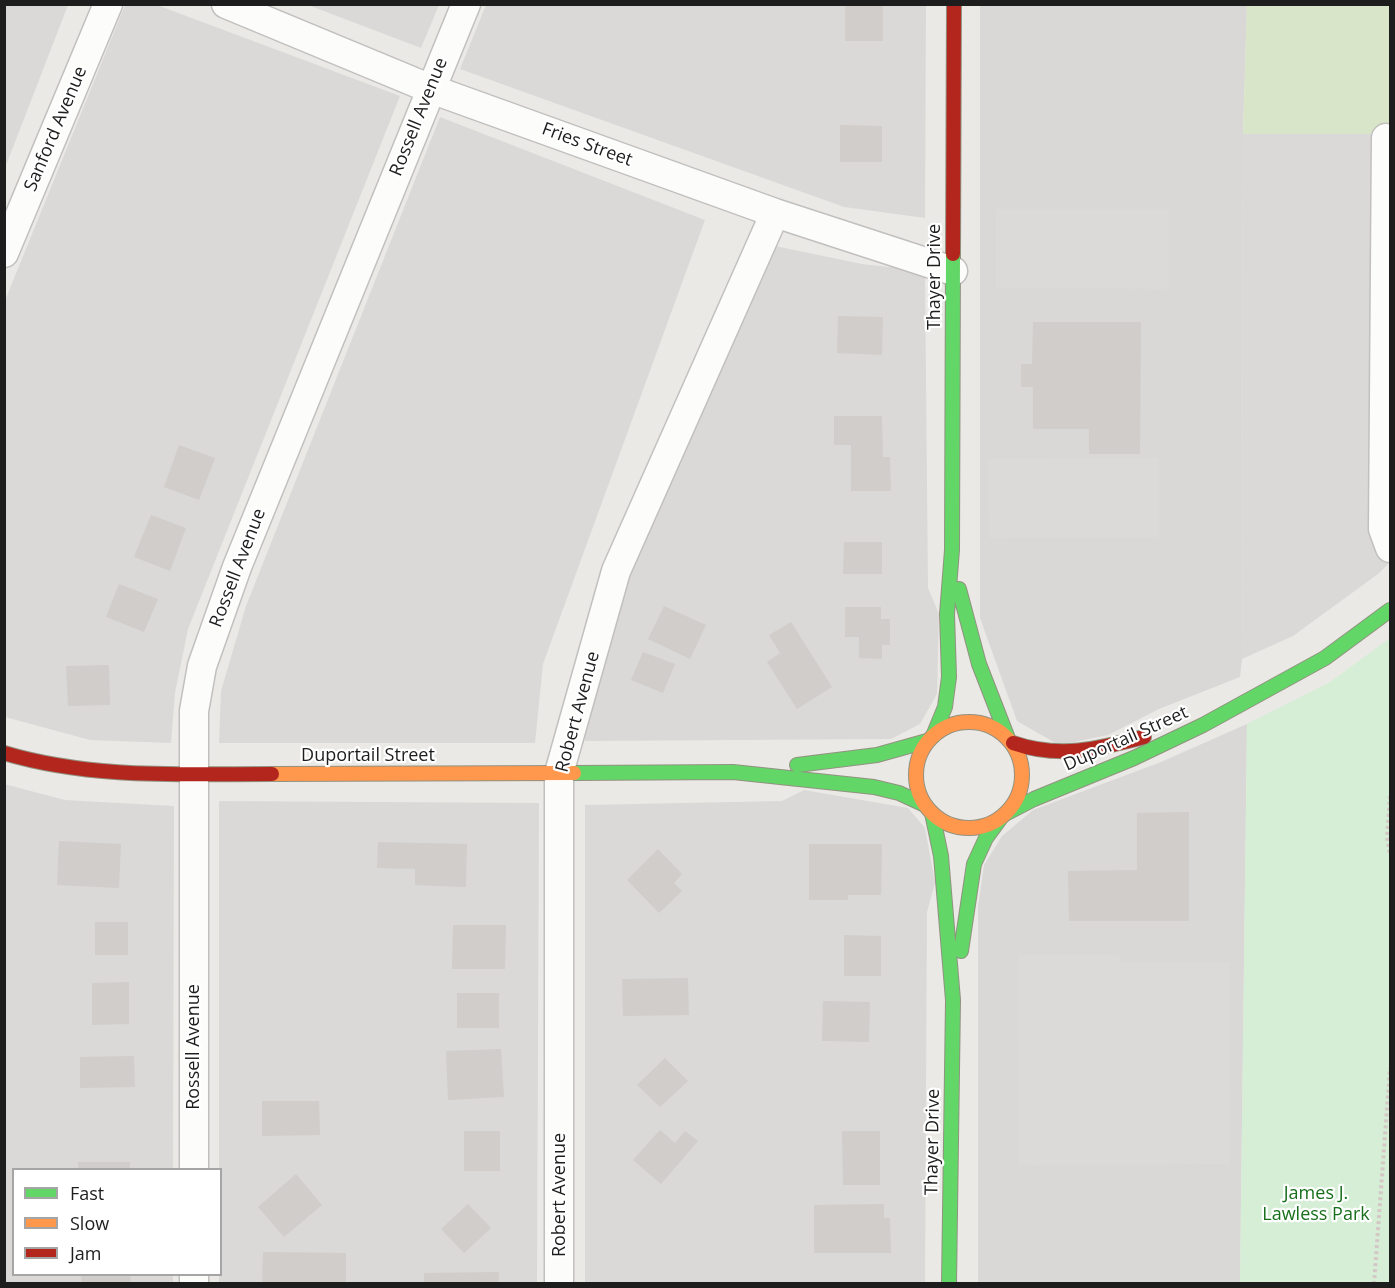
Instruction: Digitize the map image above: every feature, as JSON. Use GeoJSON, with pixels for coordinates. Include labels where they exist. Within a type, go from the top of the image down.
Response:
{"type":"FeatureCollection","features":[{"type":"Feature","properties":{"kind":"main road","name":"Thayer Drive"},"geometry":{"type":"LineString","coordinates":[[930,738],[941,723],[948,696],[950,669],[948,590],[952,550],[954,4]]}},
{"type":"Feature","properties":{"kind":"main road","name":"Thayer Drive"},"geometry":{"type":"LineString","coordinates":[[952,550],[961,596],[983,674],[1010,739]]}},
{"type":"Feature","properties":{"kind":"main road","name":"Duportail Street"},"geometry":{"type":"LineString","coordinates":[[1004,816],[1034,799],[1169,742],[1258,695],[1325,658],[1390,610]]}},
{"type":"Feature","properties":{"kind":"main road","name":"Duportail Street"},"geometry":{"type":"LineString","coordinates":[[1010,739],[1048,752],[1101,747],[1163,732],[1258,695]]}},
{"type":"Feature","properties":{"kind":"main road"},"geometry":{"type":"LineString","coordinates":[[965,721],[983,723],[1010,739],[1020,756],[1023,774],[1021,790],[1004,816],[983,827],[965,828],[948,824],[928,809],[916,783],[917,765],[930,738],[948,726],[965,721]]}},
{"type":"Feature","properties":{"kind":"main road","name":"Duportail Street"},"geometry":{"type":"LineString","coordinates":[[733,772],[867,757],[911,747],[930,738]]}},
{"type":"Feature","properties":{"kind":"main road","name":"Duportail Street"},"geometry":{"type":"LineString","coordinates":[[4,753],[41,763],[91,771],[194,774],[733,772],[874,787],[899,793],[928,809]]}},
{"type":"Feature","properties":{"kind":"main road","name":"Thayer Drive"},"geometry":{"type":"LineString","coordinates":[[928,809],[941,856],[953,1000],[949,1284]]}},
{"type":"Feature","properties":{"kind":"main road","name":"Thayer Drive"},"geometry":{"type":"LineString","coordinates":[[953,1000],[974,864],[986,838],[1004,816]]}},
{"type":"Feature","properties":{"kind":"street","name":"Sanford Avenue"},"geometry":{"type":"LineString","coordinates":[[4,253],[108,4]]}},
{"type":"Feature","properties":{"kind":"street","name":"Fries Street"},"geometry":{"type":"LineString","coordinates":[[226,4],[430,89],[775,213],[953,271]]}},
{"type":"Feature","properties":{"kind":"street","name":"Rossell Avenue"},"geometry":{"type":"LineString","coordinates":[[194,1168],[194,711],[206,655],[237,567],[466,4]]}},
{"type":"Feature","properties":{"kind":"street"},"geometry":{"type":"LineString","coordinates":[[1386,138],[1388,218],[1383,529],[1390,548]]}},
{"type":"Feature","properties":{"kind":"street","name":"Robert Avenue"},"geometry":{"type":"LineString","coordinates":[[560,1284],[560,772],[616,571],[775,213]]}},
{"type":"Feature","properties":{"kind":"path"},"geometry":{"type":"LineString","coordinates":[[1390,796],[1387,837],[1390,855]]}},
{"type":"Feature","properties":{"kind":"path"},"geometry":{"type":"LineString","coordinates":[[1374,1284],[1390,1068]]}},
{"type":"Feature","properties":{"kind":"shaded area"},"geometry":{"type":"Polygon","coordinates":[[[4,5],[68,5],[5,168],[4,5]]]}},
{"type":"Feature","properties":{"kind":"shaded area"},"geometry":{"type":"Polygon","coordinates":[[[125,5],[157,5],[400,96],[188,629],[175,693],[171,743],[90,740],[5,717],[4,303],[125,5]]]}},
{"type":"Feature","properties":{"kind":"shaded area"},"geometry":{"type":"Polygon","coordinates":[[[308,5],[439,5],[421,48],[308,5]]]}},
{"type":"Feature","properties":{"kind":"shaded area"},"geometry":{"type":"Polygon","coordinates":[[[486,5],[926,5],[925,218],[844,207],[460,69],[486,5]]]}},
{"type":"Feature","properties":{"kind":"shaded area"},"geometry":{"type":"Polygon","coordinates":[[[980,5],[1247,5],[1243,134],[1242,659],[1240,677],[1159,709],[1108,735],[1059,745],[1017,721],[980,618],[980,5]]]}},
{"type":"Feature","properties":{"kind":"shaded area"},"geometry":{"type":"Polygon","coordinates":[[[440,117],[705,220],[543,664],[535,743],[219,743],[221,691],[246,606],[440,117]]]}},
{"type":"Feature","properties":{"kind":"shaded area"},"geometry":{"type":"Polygon","coordinates":[[[1243,134],[1390,134],[1390,562],[1378,574],[1293,636],[1242,659],[1243,134]]]}},
{"type":"Feature","properties":{"kind":"shaded area"},"geometry":{"type":"Polygon","coordinates":[[[996,209],[1169,209],[1169,289],[996,288],[996,209]]]}},
{"type":"Feature","properties":{"kind":"shaded area"},"geometry":{"type":"Polygon","coordinates":[[[770,245],[862,264],[925,271],[928,588],[939,614],[937,694],[920,724],[891,739],[585,741],[585,701],[605,631],[770,245]]]}},
{"type":"Feature","properties":{"kind":"shaded area"},"geometry":{"type":"Polygon","coordinates":[[[1159,458],[1159,537],[989,538],[988,459],[1159,458]]]}},
{"type":"Feature","properties":{"kind":"shaded area"},"geometry":{"type":"Polygon","coordinates":[[[1247,724],[1240,1283],[978,1284],[978,907],[984,865],[1002,836],[1033,810],[1161,762],[1247,724]]]}},
{"type":"Feature","properties":{"kind":"shaded area"},"geometry":{"type":"Polygon","coordinates":[[[4,784],[65,800],[174,806],[173,1168],[12,1168],[12,1276],[173,1276],[173,1283],[5,1283],[4,784]]]}},
{"type":"Feature","properties":{"kind":"shaded area"},"geometry":{"type":"Polygon","coordinates":[[[804,790],[908,808],[925,828],[935,883],[927,912],[925,1283],[585,1284],[585,805],[782,801],[804,790]]]}},
{"type":"Feature","properties":{"kind":"shaded area"},"geometry":{"type":"Polygon","coordinates":[[[219,801],[539,803],[537,1283],[219,1284],[219,1276],[222,1276],[222,1168],[219,1168],[219,801]]]}},
{"type":"Feature","properties":{"kind":"shaded area"},"geometry":{"type":"Polygon","coordinates":[[[1018,955],[1119,955],[1120,962],[1229,962],[1230,1164],[1019,1165],[1018,955]]]}},
{"type":"Feature","properties":{"kind":"green space"},"geometry":{"type":"Polygon","coordinates":[[[1247,5],[1390,5],[1390,134],[1243,134],[1247,5]]]}},
{"type":"Feature","properties":{"kind":"green space","name":"James J. Lawless Park"},"geometry":{"type":"Polygon","coordinates":[[[1390,638],[1390,1283],[1240,1283],[1247,724],[1330,682],[1390,638]]]}},
{"type":"Feature","properties":{"kind":"building"},"geometry":{"type":"Polygon","coordinates":[[[845,4],[883,4],[883,41],[845,41],[845,4]]]}},
{"type":"Feature","properties":{"kind":"building"},"geometry":{"type":"Polygon","coordinates":[[[840,125],[882,126],[882,162],[840,162],[840,125]]]}},
{"type":"Feature","properties":{"kind":"building"},"geometry":{"type":"Polygon","coordinates":[[[838,316],[883,317],[882,355],[837,353],[838,316]]]}},
{"type":"Feature","properties":{"kind":"building"},"geometry":{"type":"Polygon","coordinates":[[[1033,322],[1141,322],[1140,454],[1089,454],[1089,429],[1033,429],[1033,387],[1021,387],[1021,364],[1032,364],[1033,322]]]}},
{"type":"Feature","properties":{"kind":"building"},"geometry":{"type":"Polygon","coordinates":[[[834,416],[882,416],[883,457],[890,457],[891,491],[851,491],[851,445],[834,445],[834,416]]]}},
{"type":"Feature","properties":{"kind":"building"},"geometry":{"type":"Polygon","coordinates":[[[179,445],[215,458],[199,500],[164,487],[179,445]]]}},
{"type":"Feature","properties":{"kind":"building"},"geometry":{"type":"Polygon","coordinates":[[[151,515],[186,528],[170,571],[134,557],[151,515]]]}},
{"type":"Feature","properties":{"kind":"building"},"geometry":{"type":"Polygon","coordinates":[[[844,542],[882,542],[882,574],[843,574],[844,542]]]}},
{"type":"Feature","properties":{"kind":"building"},"geometry":{"type":"Polygon","coordinates":[[[119,584],[158,599],[144,632],[106,617],[119,584]]]}},
{"type":"Feature","properties":{"kind":"building"},"geometry":{"type":"Polygon","coordinates":[[[664,606],[706,625],[690,659],[648,639],[664,606]]]}},
{"type":"Feature","properties":{"kind":"building"},"geometry":{"type":"Polygon","coordinates":[[[845,607],[881,607],[881,619],[890,619],[890,645],[882,645],[882,659],[859,658],[859,637],[845,637],[845,607]]]}},
{"type":"Feature","properties":{"kind":"building"},"geometry":{"type":"Polygon","coordinates":[[[791,622],[832,687],[797,709],[767,662],[780,653],[769,635],[791,622]]]}},
{"type":"Feature","properties":{"kind":"building"},"geometry":{"type":"Polygon","coordinates":[[[643,652],[675,664],[663,693],[631,680],[643,652]]]}},
{"type":"Feature","properties":{"kind":"building"},"geometry":{"type":"Polygon","coordinates":[[[109,665],[110,705],[68,706],[66,666],[109,665]]]}},
{"type":"Feature","properties":{"kind":"building"},"geometry":{"type":"Polygon","coordinates":[[[1189,812],[1189,921],[1069,921],[1068,871],[1137,870],[1137,813],[1189,812]]]}},
{"type":"Feature","properties":{"kind":"building"},"geometry":{"type":"Polygon","coordinates":[[[59,841],[121,844],[119,888],[57,885],[59,841]]]}},
{"type":"Feature","properties":{"kind":"building"},"geometry":{"type":"Polygon","coordinates":[[[378,842],[467,844],[466,887],[415,885],[415,869],[377,868],[378,842]]]}},
{"type":"Feature","properties":{"kind":"building"},"geometry":{"type":"Polygon","coordinates":[[[809,844],[882,844],[881,895],[848,895],[848,900],[809,900],[809,844]]]}},
{"type":"Feature","properties":{"kind":"building"},"geometry":{"type":"Polygon","coordinates":[[[658,849],[682,874],[674,883],[682,891],[659,913],[627,880],[658,849]]]}},
{"type":"Feature","properties":{"kind":"building"},"geometry":{"type":"Polygon","coordinates":[[[95,922],[128,922],[128,955],[95,955],[95,922]]]}},
{"type":"Feature","properties":{"kind":"building"},"geometry":{"type":"Polygon","coordinates":[[[453,925],[506,925],[505,969],[452,969],[453,925]]]}},
{"type":"Feature","properties":{"kind":"building"},"geometry":{"type":"Polygon","coordinates":[[[844,935],[881,936],[881,976],[844,976],[844,935]]]}},
{"type":"Feature","properties":{"kind":"building"},"geometry":{"type":"Polygon","coordinates":[[[688,978],[689,1015],[623,1016],[622,979],[688,978]]]}},
{"type":"Feature","properties":{"kind":"building"},"geometry":{"type":"Polygon","coordinates":[[[129,982],[129,1024],[92,1025],[92,983],[129,982]]]}},
{"type":"Feature","properties":{"kind":"building"},"geometry":{"type":"Polygon","coordinates":[[[457,993],[499,993],[499,1028],[457,1028],[457,993]]]}},
{"type":"Feature","properties":{"kind":"building"},"geometry":{"type":"Polygon","coordinates":[[[823,1001],[870,1002],[869,1042],[822,1041],[823,1001]]]}},
{"type":"Feature","properties":{"kind":"building"},"geometry":{"type":"Polygon","coordinates":[[[501,1049],[504,1097],[448,1100],[446,1051],[501,1049]]]}},
{"type":"Feature","properties":{"kind":"building"},"geometry":{"type":"Polygon","coordinates":[[[134,1056],[135,1087],[80,1088],[80,1057],[134,1056]]]}},
{"type":"Feature","properties":{"kind":"building"},"geometry":{"type":"Polygon","coordinates":[[[665,1058],[688,1081],[660,1107],[637,1085],[665,1058]]]}},
{"type":"Feature","properties":{"kind":"building"},"geometry":{"type":"Polygon","coordinates":[[[262,1101],[319,1101],[320,1135],[262,1136],[262,1101]]]}},
{"type":"Feature","properties":{"kind":"building"},"geometry":{"type":"Polygon","coordinates":[[[660,1130],[675,1143],[685,1131],[698,1141],[661,1184],[633,1160],[660,1130]]]}},
{"type":"Feature","properties":{"kind":"building"},"geometry":{"type":"Polygon","coordinates":[[[464,1131],[500,1131],[500,1171],[464,1171],[464,1131]]]}},
{"type":"Feature","properties":{"kind":"building"},"geometry":{"type":"Polygon","coordinates":[[[842,1131],[880,1131],[880,1185],[843,1185],[842,1131]]]}},
{"type":"Feature","properties":{"kind":"building"},"geometry":{"type":"Polygon","coordinates":[[[78,1162],[130,1162],[130,1168],[78,1168],[78,1162]]]}},
{"type":"Feature","properties":{"kind":"building"},"geometry":{"type":"Polygon","coordinates":[[[296,1174],[322,1205],[284,1237],[258,1207],[296,1174]]]}},
{"type":"Feature","properties":{"kind":"building"},"geometry":{"type":"Polygon","coordinates":[[[468,1204],[491,1228],[464,1253],[441,1229],[468,1204]]]}},
{"type":"Feature","properties":{"kind":"building"},"geometry":{"type":"Polygon","coordinates":[[[884,1204],[884,1218],[890,1218],[891,1253],[814,1253],[814,1205],[884,1204]]]}},
{"type":"Feature","properties":{"kind":"building"},"geometry":{"type":"Polygon","coordinates":[[[263,1252],[346,1253],[346,1284],[262,1284],[263,1252]]]}},
{"type":"Feature","properties":{"kind":"building"},"geometry":{"type":"Polygon","coordinates":[[[499,1272],[499,1284],[424,1284],[424,1273],[499,1272]]]}},
{"type":"Feature","properties":{"kind":"building"},"geometry":{"type":"Polygon","coordinates":[[[81,1276],[130,1276],[131,1284],[82,1284],[81,1276]]]}},
{"type":"Feature","properties":{"kind":"traffic: fast"},"geometry":{"type":"LineString","coordinates":[[933,736],[945,707],[949,677],[947,614],[952,550],[953,254]]}},
{"type":"Feature","properties":{"kind":"traffic: fast"},"geometry":{"type":"LineString","coordinates":[[959,589],[979,664],[1007,736]]}},
{"type":"Feature","properties":{"kind":"traffic: fast"},"geometry":{"type":"LineString","coordinates":[[1007,813],[1034,799],[1134,758],[1203,725],[1325,658],[1390,610]]}},
{"type":"Feature","properties":{"kind":"traffic: fast"},"geometry":{"type":"LineString","coordinates":[[797,765],[877,755],[927,741]]}},
{"type":"Feature","properties":{"kind":"traffic: fast"},"geometry":{"type":"LineString","coordinates":[[574,773],[733,772],[874,787],[899,793],[925,805]]}},
{"type":"Feature","properties":{"kind":"traffic: fast"},"geometry":{"type":"LineString","coordinates":[[932,813],[941,856],[953,1000],[949,1284]]}},
{"type":"Feature","properties":{"kind":"traffic: fast"},"geometry":{"type":"LineString","coordinates":[[961,951],[974,864],[986,838],[1000,819]]}},
{"type":"Feature","properties":{"kind":"traffic: slow"},"geometry":{"type":"LineString","coordinates":[[969,722],[989,726],[1007,737],[1018,755],[1022,775],[1018,795],[1007,813],[989,824],[969,828],[949,824],[931,813],[920,795],[916,775],[920,755],[931,737],[949,726],[969,722]]}},
{"type":"Feature","properties":{"kind":"traffic: slow"},"geometry":{"type":"LineString","coordinates":[[272,774],[574,773]]}},
{"type":"Feature","properties":{"kind":"traffic: jam"},"geometry":{"type":"LineString","coordinates":[[953,254],[954,4]]}},
{"type":"Feature","properties":{"kind":"traffic: jam"},"geometry":{"type":"LineString","coordinates":[[1013,743],[1030,748],[1063,751],[1095,748],[1144,737]]}},
{"type":"Feature","properties":{"kind":"traffic: jam"},"geometry":{"type":"LineString","coordinates":[[4,753],[37,761],[103,771],[272,774]]}}]}
